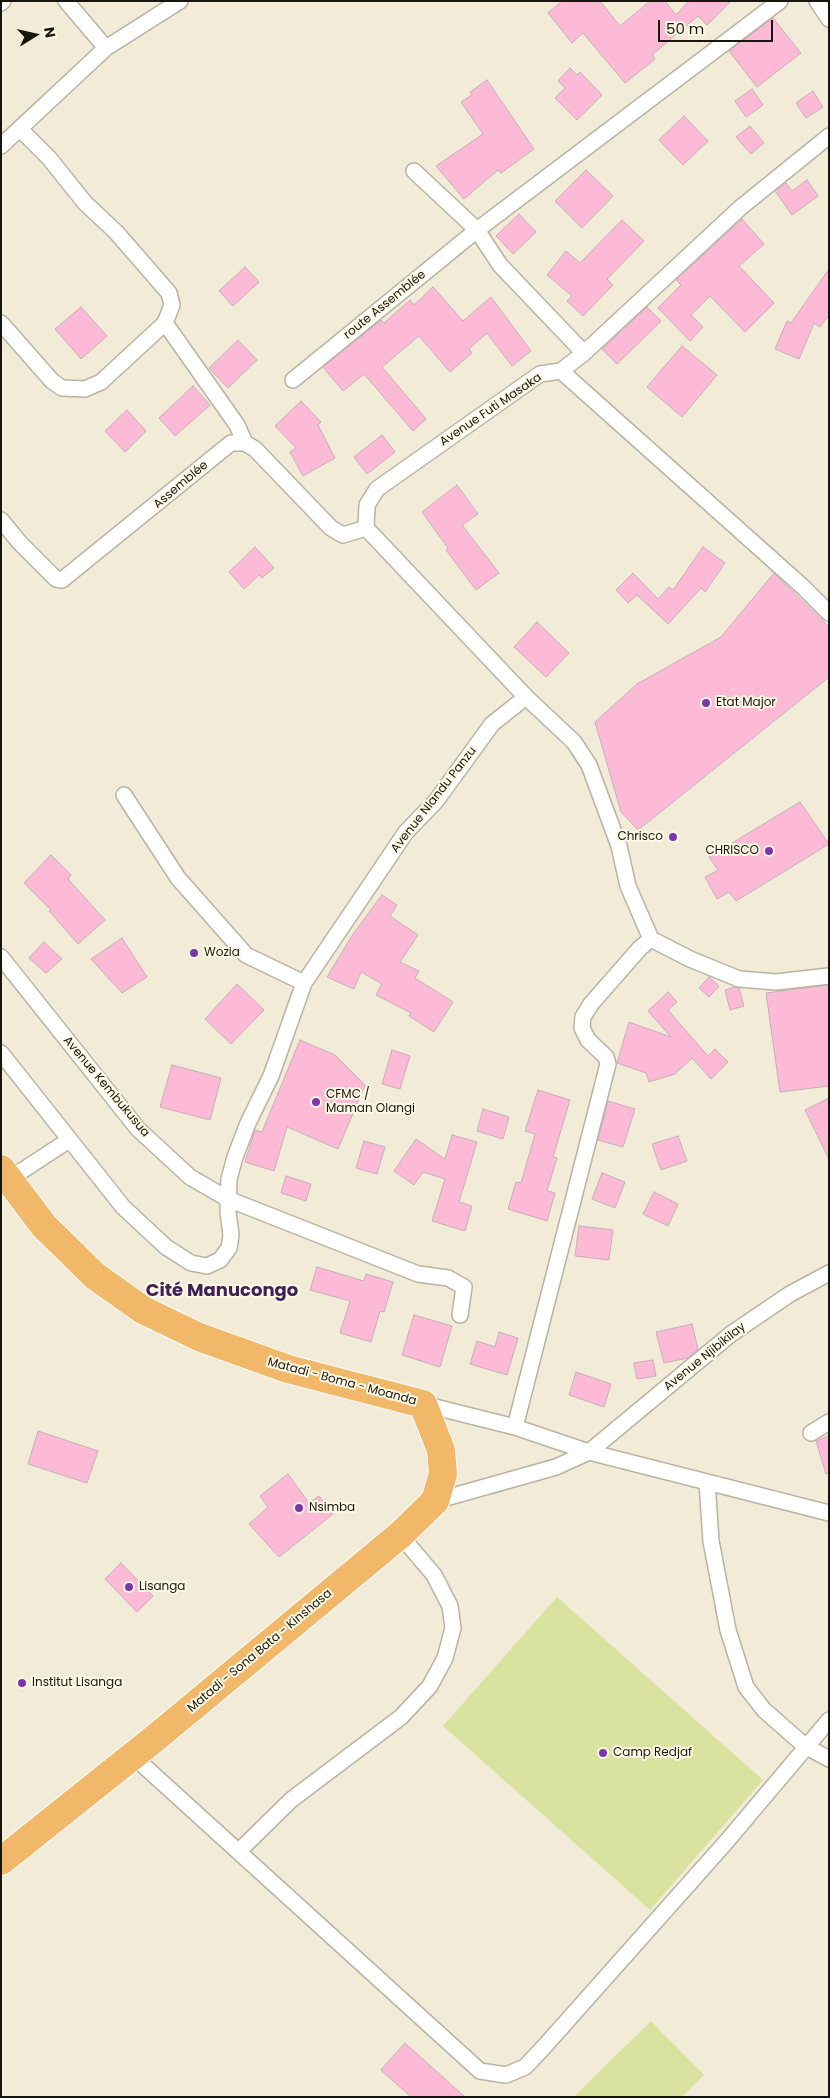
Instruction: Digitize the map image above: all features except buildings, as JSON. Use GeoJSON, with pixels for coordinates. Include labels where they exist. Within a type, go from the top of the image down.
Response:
{"type":"FeatureCollection","features":[{"type":"Feature","properties":{"kind":"highway","name":"Matadi - Boma - Moanda"},"geometry":{"type":"LineString","coordinates":[[4,1177],[44,1226],[95,1276],[143,1310],[199,1337],[288,1369],[423,1404]]}},
{"type":"Feature","properties":{"kind":"highway","name":"Matadi - Sona Bata - Kinshasa"},"geometry":{"type":"LineString","coordinates":[[1,1861],[134,1756],[400,1535],[434,1502],[443,1474],[441,1450],[423,1404]]}},
{"type":"Feature","properties":{"kind":"street"},"geometry":{"type":"LineString","coordinates":[[66,1],[106,48]]}},
{"type":"Feature","properties":{"kind":"street"},"geometry":{"type":"LineString","coordinates":[[1,146],[106,48],[180,1]]}},
{"type":"Feature","properties":{"kind":"street","name":"route Assemblée"},"geometry":{"type":"LineString","coordinates":[[293,380],[477,230],[780,1]]}},
{"type":"Feature","properties":{"kind":"street"},"geometry":{"type":"LineString","coordinates":[[817,1],[829,19]]}},
{"type":"Feature","properties":{"kind":"street"},"geometry":{"type":"LineString","coordinates":[[1,323],[52,381],[62,388],[79,389],[101,382],[165,323],[172,305],[169,293],[116,232],[85,203],[49,158],[20,129]]}},
{"type":"Feature","properties":{"kind":"street"},"geometry":{"type":"LineString","coordinates":[[829,136],[740,208],[584,353],[561,371],[796,581],[829,613]]}},
{"type":"Feature","properties":{"kind":"street"},"geometry":{"type":"LineString","coordinates":[[414,171],[477,230],[500,265],[584,353]]}},
{"type":"Feature","properties":{"kind":"street"},"geometry":{"type":"LineString","coordinates":[[165,323],[233,418],[245,442],[255,449],[331,528],[343,535],[366,528],[526,697],[574,742],[589,765],[619,846],[628,886],[651,939],[690,959],[739,979],[776,982],[829,976]]}},
{"type":"Feature","properties":{"kind":"street","name":"Avenue Futi Masaka"},"geometry":{"type":"LineString","coordinates":[[366,528],[367,505],[377,489],[540,374],[561,371]]}},
{"type":"Feature","properties":{"kind":"street","name":"Assemblée"},"geometry":{"type":"LineString","coordinates":[[1,520],[20,543],[56,579],[62,580],[231,443],[245,442]]}},
{"type":"Feature","properties":{"kind":"street","name":"Avenue Nlandu Panzu"},"geometry":{"type":"LineString","coordinates":[[69,1140],[122,1207],[166,1247],[191,1263],[207,1266],[220,1260],[229,1248],[231,1235],[228,1199],[229,1179],[235,1157],[248,1123],[271,1076],[304,983],[406,832],[436,801],[492,724],[526,697]]}},
{"type":"Feature","properties":{"kind":"street"},"geometry":{"type":"LineString","coordinates":[[124,796],[178,878],[246,955],[304,983]]}},
{"type":"Feature","properties":{"kind":"street"},"geometry":{"type":"LineString","coordinates":[[515,1427],[608,1064],[606,1057],[588,1040],[582,1028],[583,1016],[591,1004],[640,948],[651,939]]}},
{"type":"Feature","properties":{"kind":"street","name":"Avenue Kembukusua"},"geometry":{"type":"LineString","coordinates":[[1,956],[138,1129],[190,1177],[228,1199],[418,1274],[448,1278],[464,1287],[460,1315]]}},
{"type":"Feature","properties":{"kind":"street"},"geometry":{"type":"LineString","coordinates":[[1,1053],[69,1140],[4,1177]]}},
{"type":"Feature","properties":{"kind":"street","name":"Avenue Njibikilay"},"geometry":{"type":"LineString","coordinates":[[434,1502],[548,1470],[589,1452],[731,1334],[790,1294],[829,1273]]}},
{"type":"Feature","properties":{"kind":"street"},"geometry":{"type":"LineString","coordinates":[[423,1404],[515,1427],[589,1452],[829,1513]]}},
{"type":"Feature","properties":{"kind":"street"},"geometry":{"type":"LineString","coordinates":[[811,1433],[829,1422]]}},
{"type":"Feature","properties":{"kind":"street"},"geometry":{"type":"LineString","coordinates":[[707,1482],[711,1541],[724,1612],[746,1687],[764,1710],[805,1746],[829,1759]]}},
{"type":"Feature","properties":{"kind":"street"},"geometry":{"type":"LineString","coordinates":[[239,1851],[291,1800],[401,1717],[430,1686],[445,1658],[453,1628],[450,1606],[434,1575],[400,1535]]}},
{"type":"Feature","properties":{"kind":"street"},"geometry":{"type":"LineString","coordinates":[[134,1756],[480,2071],[506,2074],[525,2067],[543,2048],[727,1841],[805,1746],[829,1720]]}},
{"type":"Feature","properties":{"kind":"green space","name":"Camp Redjaf"},"geometry":{"type":"Polygon","coordinates":[[[557,1597],[763,1780],[650,1910],[443,1726],[557,1597]]]}},
{"type":"Feature","properties":{"kind":"green space"},"geometry":{"type":"Polygon","coordinates":[[[651,2021],[704,2075],[682,2097],[574,2097],[651,2021]]]}},
{"type":"Feature","properties":{"kind":"place","name":"Etat Major"},"geometry":{"type":"Point","coordinates":[706,703]}},
{"type":"Feature","properties":{"kind":"place","name":"Chrisco"},"geometry":{"type":"Point","coordinates":[673,837]}},
{"type":"Feature","properties":{"kind":"place","name":"CHRISCO"},"geometry":{"type":"Point","coordinates":[769,851]}},
{"type":"Feature","properties":{"kind":"place","name":"Wozia"},"geometry":{"type":"Point","coordinates":[194,953]}},
{"type":"Feature","properties":{"kind":"place","name":"CFMC / Maman Olangi"},"geometry":{"type":"Point","coordinates":[316,1102]}},
{"type":"Feature","properties":{"kind":"place","name":"Nsimba"},"geometry":{"type":"Point","coordinates":[299,1508]}},
{"type":"Feature","properties":{"kind":"place","name":"Lisanga"},"geometry":{"type":"Point","coordinates":[129,1587]}},
{"type":"Feature","properties":{"kind":"place","name":"Institut Lisanga"},"geometry":{"type":"Point","coordinates":[22,1683]}},
{"type":"Feature","properties":{"kind":"place","name":"Camp Redjaf"},"geometry":{"type":"Point","coordinates":[603,1753]}},
{"type":"Feature","properties":{"kind":"district","name":"Cité Manucongo"},"geometry":{"type":"Point","coordinates":[222,1291]}}]}
